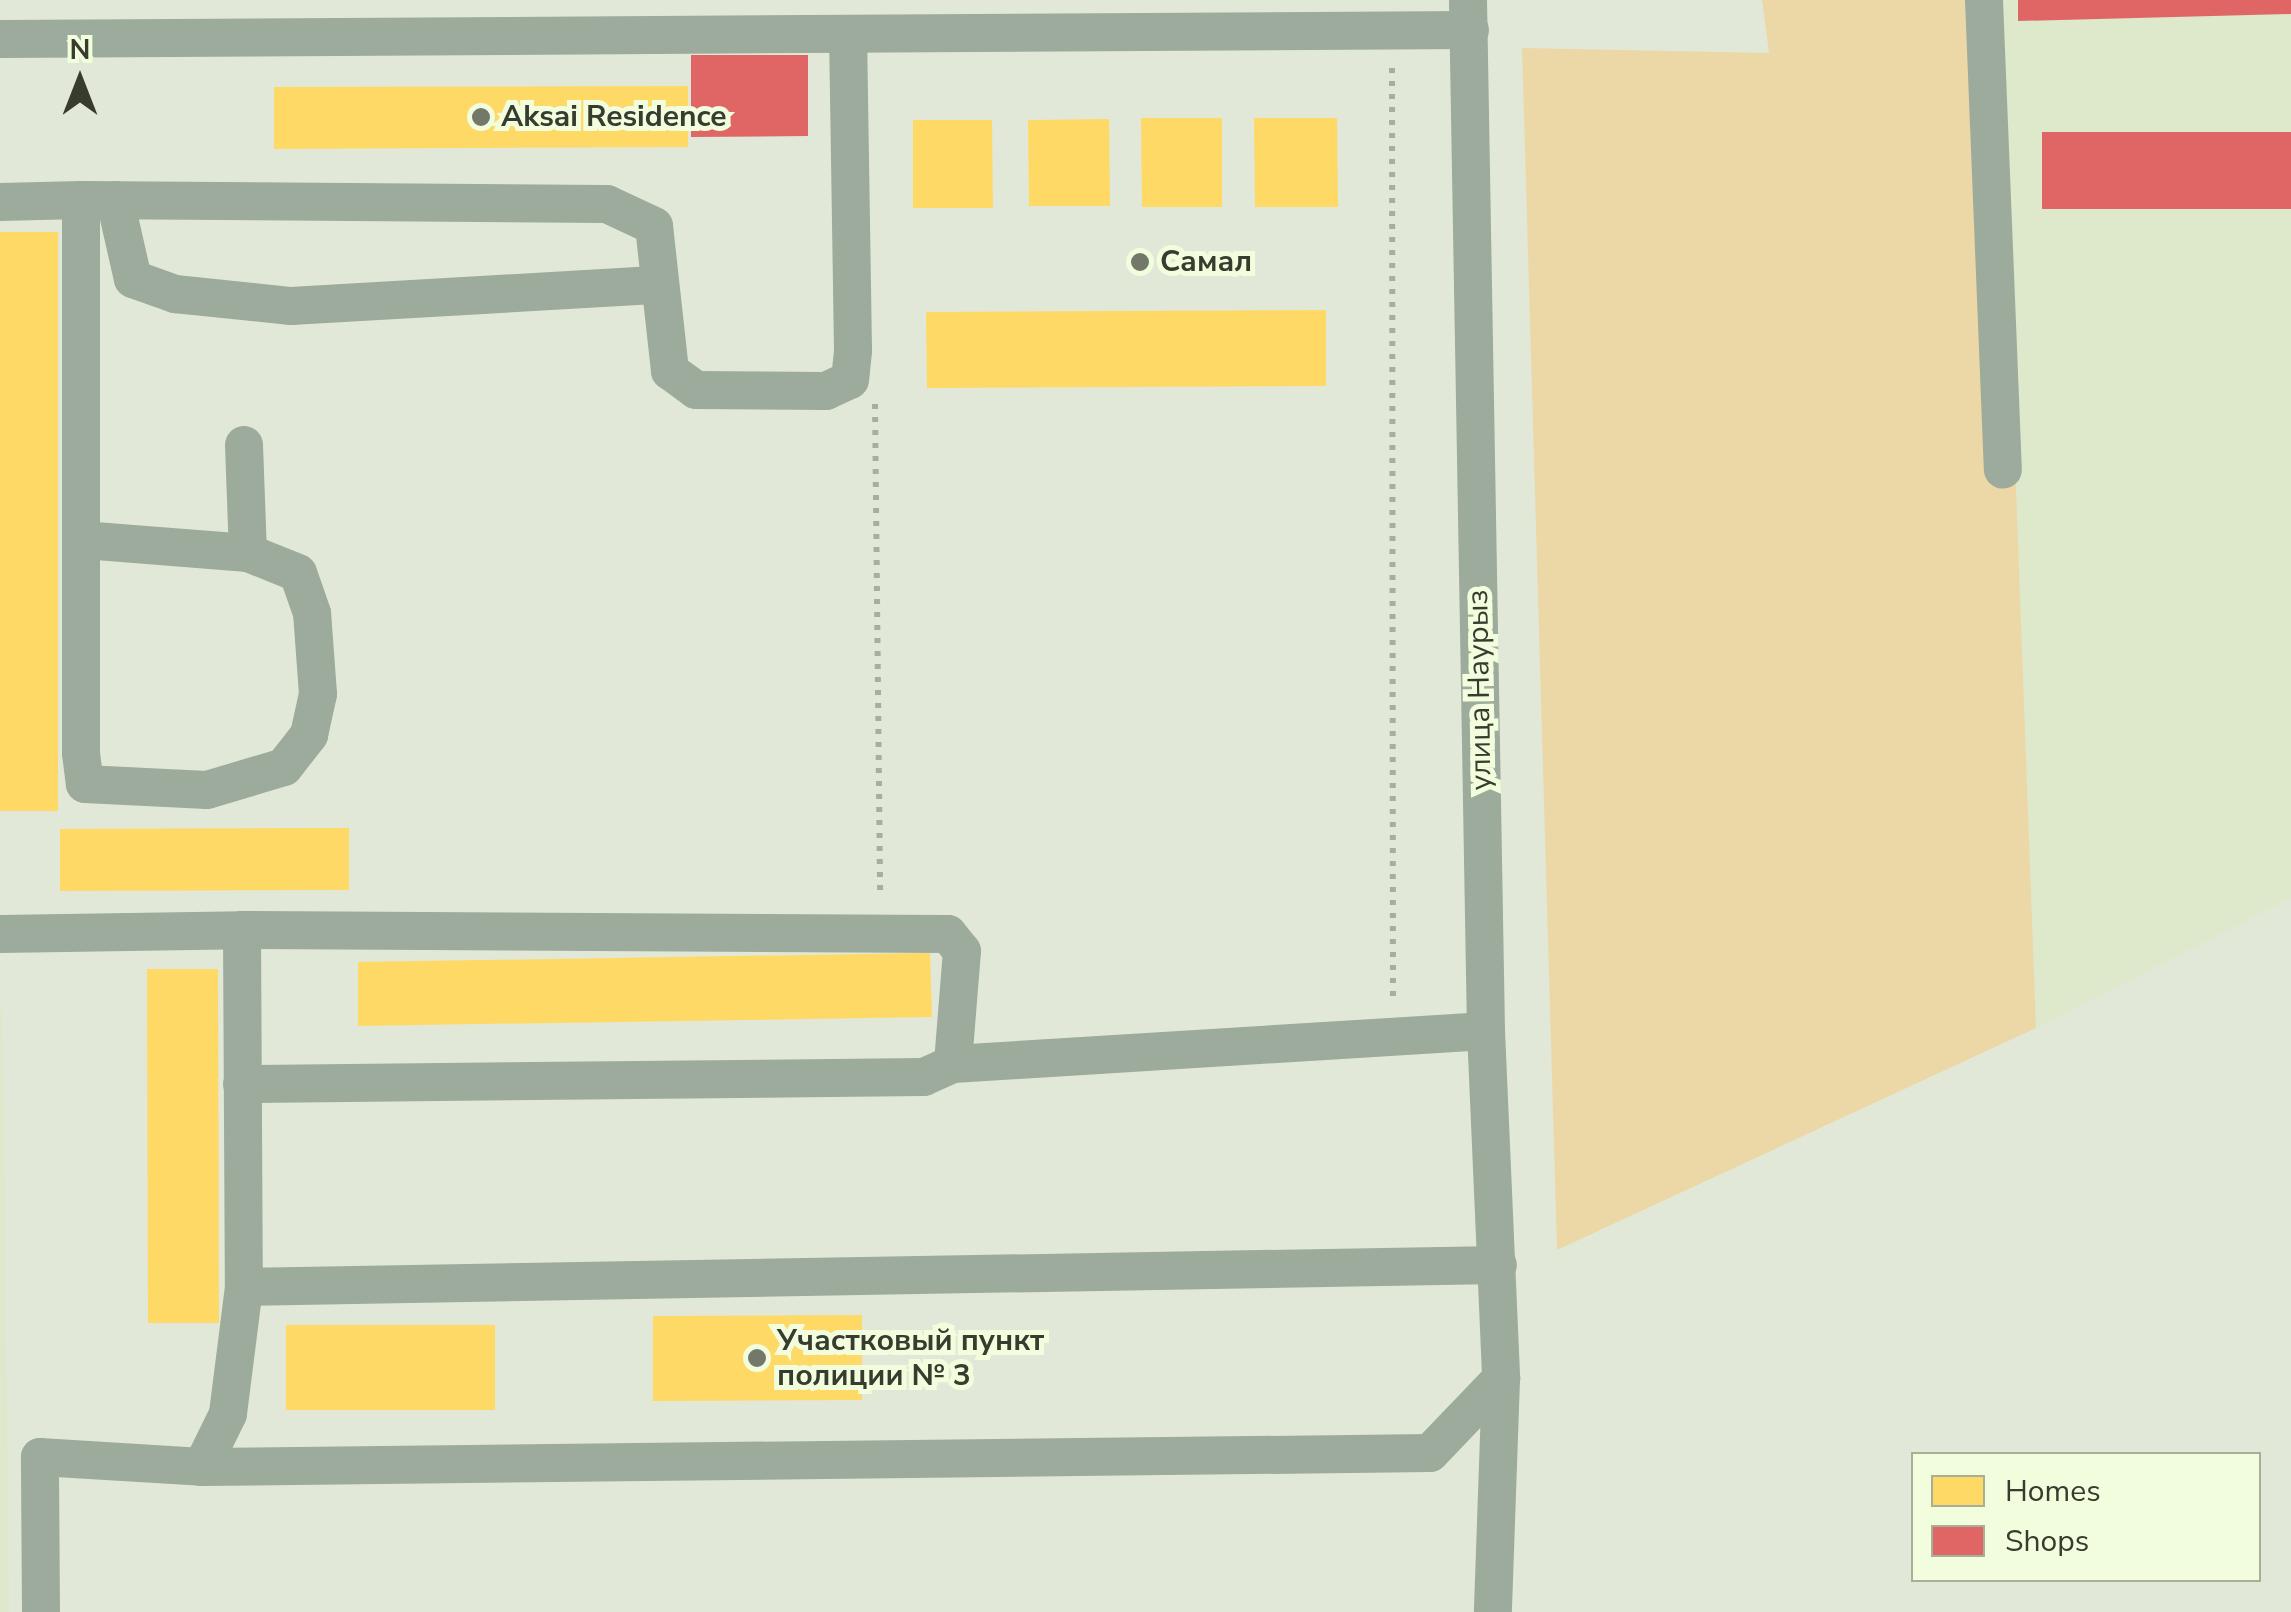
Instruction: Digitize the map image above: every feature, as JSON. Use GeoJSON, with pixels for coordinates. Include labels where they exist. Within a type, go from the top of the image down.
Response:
{"type":"FeatureCollection","features":[{"type":"Feature","properties":{"kind":"street"},"geometry":{"type":"LineString","coordinates":[[1984,0],[2004,470]]}},
{"type":"Feature","properties":{"kind":"street"},"geometry":{"type":"LineString","coordinates":[[0,39],[848,34],[952,16],[1469,15]]}},
{"type":"Feature","properties":{"kind":"street","name":"улица Наурыз"},"geometry":{"type":"LineString","coordinates":[[1469,15],[1486,1031],[1501,1380],[1493,1612]]}},
{"type":"Feature","properties":{"kind":"street"},"geometry":{"type":"LineString","coordinates":[[0,202],[607,204],[654,226],[670,371],[696,390],[826,391],[850,380],[848,34]]}},
{"type":"Feature","properties":{"kind":"street"},"geometry":{"type":"LineString","coordinates":[[98,200],[133,279],[175,294],[291,306],[658,285]]}},
{"type":"Feature","properties":{"kind":"street"},"geometry":{"type":"LineString","coordinates":[[82,540],[248,553],[298,573],[312,613],[318,694],[309,735],[284,767],[207,790],[134,792],[85,784],[82,540],[98,200]]}},
{"type":"Feature","properties":{"kind":"street"},"geometry":{"type":"LineString","coordinates":[[244,444],[248,553]]}},
{"type":"Feature","properties":{"kind":"street"},"geometry":{"type":"LineString","coordinates":[[0,934],[242,930],[880,934],[959,939],[953,1064]]}},
{"type":"Feature","properties":{"kind":"street"},"geometry":{"type":"LineString","coordinates":[[202,1467],[228,1414],[244,1287],[242,930]]}},
{"type":"Feature","properties":{"kind":"street"},"geometry":{"type":"LineString","coordinates":[[242,1084],[924,1077],[953,1064],[1486,1031]]}},
{"type":"Feature","properties":{"kind":"street"},"geometry":{"type":"LineString","coordinates":[[244,1287],[1498,1265]]}},
{"type":"Feature","properties":{"kind":"street"},"geometry":{"type":"LineString","coordinates":[[41,1612],[40,1457],[202,1467],[1430,1453],[1501,1380]]}},
{"type":"Feature","properties":{"kind":"path"},"geometry":{"type":"LineString","coordinates":[[1372,63],[1389,63],[1394,74],[1393,1036]]}},
{"type":"Feature","properties":{"kind":"path"},"geometry":{"type":"LineString","coordinates":[[875,385],[880,934]]}},
{"type":"Feature","properties":{"kind":"shaded area"},"geometry":{"type":"Polygon","coordinates":[[[1762,0],[1998,0],[2036,1028],[1557,1250],[1522,48],[1769,53],[1762,0]]]}},
{"type":"Feature","properties":{"kind":"shaded area"},"geometry":{"type":"Polygon","coordinates":[[[1998,0],[2291,0],[2291,898],[2036,1028],[1998,0]]]}},
{"type":"Feature","properties":{"kind":"shaded area"},"geometry":{"type":"Polygon","coordinates":[[[3,1011],[9,1612],[0,1612],[3,1011]]]}},
{"type":"Feature","properties":{"kind":"building: Homes","name":"Aksai Residence"},"geometry":{"type":"Polygon","coordinates":[[[688,86],[688,147],[274,149],[274,87],[688,86]]]}},
{"type":"Feature","properties":{"kind":"building: Homes"},"geometry":{"type":"Polygon","coordinates":[[[1141,118],[1222,118],[1222,207],[1142,207],[1141,118]]]}},
{"type":"Feature","properties":{"kind":"building: Homes"},"geometry":{"type":"Polygon","coordinates":[[[1254,118],[1337,118],[1338,207],[1255,207],[1254,118]]]}},
{"type":"Feature","properties":{"kind":"building: Homes"},"geometry":{"type":"Polygon","coordinates":[[[1109,119],[1110,206],[1029,206],[1028,120],[1109,119]]]}},
{"type":"Feature","properties":{"kind":"building: Homes"},"geometry":{"type":"Polygon","coordinates":[[[913,120],[992,120],[993,208],[913,208],[913,120]]]}},
{"type":"Feature","properties":{"kind":"building: Homes"},"geometry":{"type":"Polygon","coordinates":[[[0,232],[58,232],[58,811],[0,811],[0,232]]]}},
{"type":"Feature","properties":{"kind":"building: Homes"},"geometry":{"type":"Polygon","coordinates":[[[1326,310],[1326,386],[927,388],[926,312],[1326,310]]]}},
{"type":"Feature","properties":{"kind":"building: Homes"},"geometry":{"type":"Polygon","coordinates":[[[349,828],[349,890],[60,891],[60,829],[349,828]]]}},
{"type":"Feature","properties":{"kind":"building: Homes"},"geometry":{"type":"Polygon","coordinates":[[[930,953],[932,1017],[358,1026],[358,962],[930,953]]]}},
{"type":"Feature","properties":{"kind":"building: Homes"},"geometry":{"type":"Polygon","coordinates":[[[147,969],[218,969],[219,1323],[148,1323],[147,969]]]}},
{"type":"Feature","properties":{"kind":"building: Homes","name":"Участковый пункт полиции № 3"},"geometry":{"type":"Polygon","coordinates":[[[862,1315],[862,1400],[653,1401],[653,1316],[862,1315]]]}},
{"type":"Feature","properties":{"kind":"building: Homes"},"geometry":{"type":"Polygon","coordinates":[[[286,1325],[495,1325],[495,1410],[286,1410],[286,1325]]]}},
{"type":"Feature","properties":{"kind":"building: Shops"},"geometry":{"type":"Polygon","coordinates":[[[2018,0],[2291,0],[2291,14],[2018,21],[2018,0]]]}},
{"type":"Feature","properties":{"kind":"building: Shops"},"geometry":{"type":"Polygon","coordinates":[[[691,55],[808,55],[808,136],[691,137],[691,55]]]}},
{"type":"Feature","properties":{"kind":"building: Shops"},"geometry":{"type":"Polygon","coordinates":[[[2042,132],[2291,132],[2291,209],[2042,209],[2042,132]]]}},
{"type":"Feature","properties":{"kind":"place","name":"Aksai Residence"},"geometry":{"type":"Point","coordinates":[481,117]}},
{"type":"Feature","properties":{"kind":"place","name":"Самал"},"geometry":{"type":"Point","coordinates":[1140,262]}},
{"type":"Feature","properties":{"kind":"place","name":"Участковый пункт полиции № 3"},"geometry":{"type":"Point","coordinates":[757,1358]}}]}
